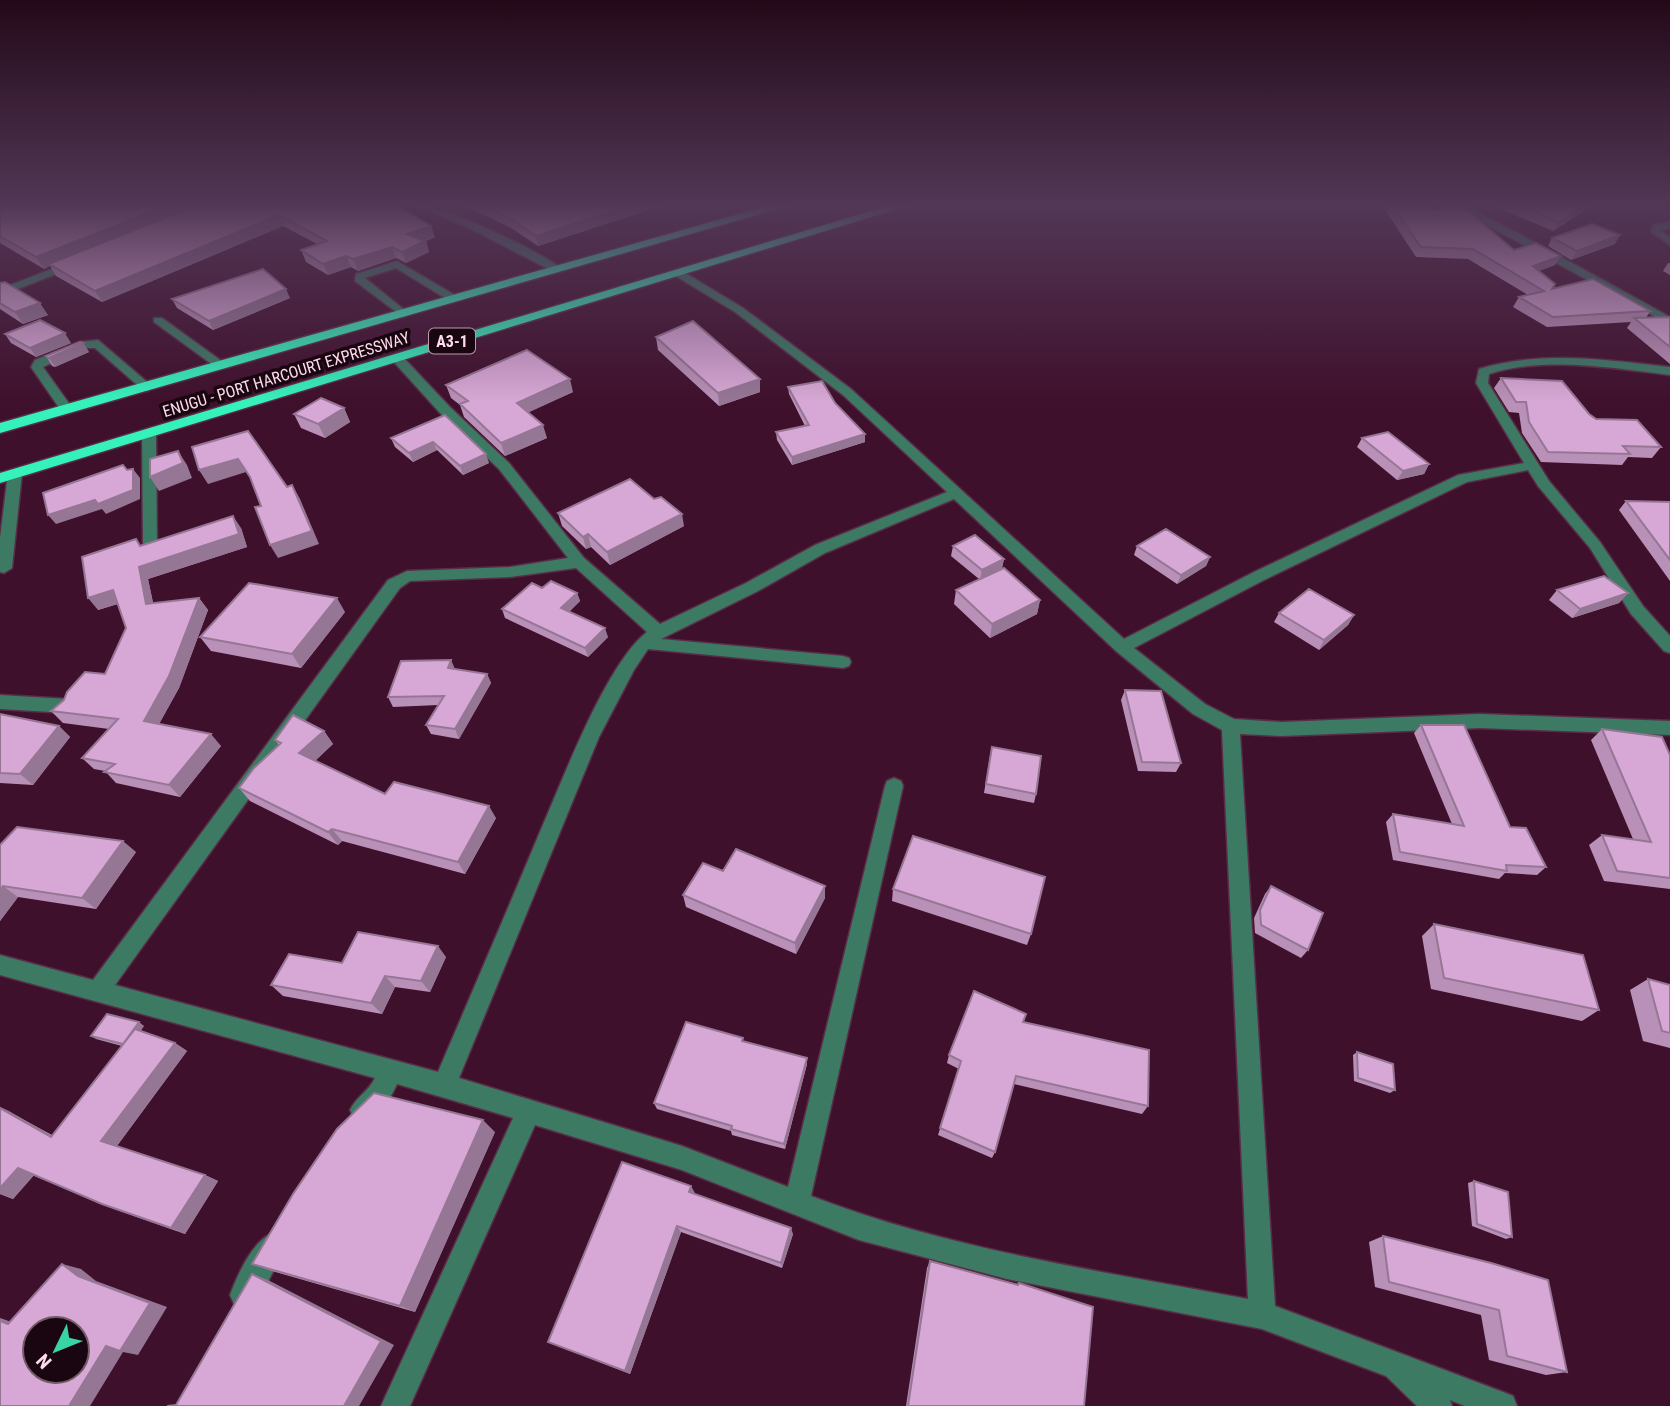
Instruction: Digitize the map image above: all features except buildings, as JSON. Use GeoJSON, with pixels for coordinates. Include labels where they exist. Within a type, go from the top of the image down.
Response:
{"type":"FeatureCollection","features":[{"type":"Feature","properties":{"kind":"highway","name":"ENUGU - PORT HARCOURT EXPRESSWAY"},"geometry":{"type":"LineString","coordinates":[[0,428],[556,271]]}},
{"type":"Feature","properties":{"kind":"highway","name":"ENUGU - PORT HARCOURT EXPRESSWAY"},"geometry":{"type":"LineString","coordinates":[[7,475],[686,271]]}},
{"type":"Feature","properties":{"kind":"street"},"geometry":{"type":"LineString","coordinates":[[0,293],[55,271]]}},
{"type":"Feature","properties":{"kind":"street"},"geometry":{"type":"LineString","coordinates":[[377,271],[360,276],[360,281],[403,314]]}},
{"type":"Feature","properties":{"kind":"street"},"geometry":{"type":"LineString","coordinates":[[408,271],[454,299]]}},
{"type":"Feature","properties":{"kind":"street"},"geometry":{"type":"LineString","coordinates":[[1578,271],[1670,322]]}},
{"type":"Feature","properties":{"kind":"street"},"geometry":{"type":"LineString","coordinates":[[678,273],[739,310],[847,392],[1122,647],[1199,709],[1231,726],[1282,729],[1480,721],[1670,728]]}},
{"type":"Feature","properties":{"kind":"street"},"geometry":{"type":"LineString","coordinates":[[158,320],[221,365]]}},
{"type":"Feature","properties":{"kind":"street"},"geometry":{"type":"LineString","coordinates":[[67,409],[37,367],[46,360],[83,345],[98,344],[147,387]]}},
{"type":"Feature","properties":{"kind":"street"},"geometry":{"type":"LineString","coordinates":[[397,358],[445,410],[504,466],[579,562],[651,638],[843,662]]}},
{"type":"Feature","properties":{"kind":"street"},"geometry":{"type":"LineString","coordinates":[[1670,371],[1526,363],[1494,366],[1483,372],[1482,383],[1543,483],[1595,545],[1637,610],[1670,648]]}},
{"type":"Feature","properties":{"kind":"street"},"geometry":{"type":"LineString","coordinates":[[149,434],[150,544]]}},
{"type":"Feature","properties":{"kind":"street"},"geometry":{"type":"LineString","coordinates":[[1122,647],[1259,576],[1463,478],[1533,465]]}},
{"type":"Feature","properties":{"kind":"street"},"geometry":{"type":"LineString","coordinates":[[4,568],[7,475]]}},
{"type":"Feature","properties":{"kind":"street"},"geometry":{"type":"LineString","coordinates":[[444,1085],[590,737],[627,667],[651,638],[820,549],[955,494]]}},
{"type":"Feature","properties":{"kind":"street"},"geometry":{"type":"LineString","coordinates":[[97,992],[394,584],[407,576],[510,572],[579,562]]}},
{"type":"Feature","properties":{"kind":"street"},"geometry":{"type":"LineString","coordinates":[[0,702],[68,706]]}},
{"type":"Feature","properties":{"kind":"street"},"geometry":{"type":"LineString","coordinates":[[1231,726],[1262,1315]]}},
{"type":"Feature","properties":{"kind":"street"},"geometry":{"type":"LineString","coordinates":[[797,1203],[894,786]]}},
{"type":"Feature","properties":{"kind":"street"},"geometry":{"type":"LineString","coordinates":[[0,965],[444,1085],[682,1158],[859,1227],[1007,1266],[1262,1315],[1503,1406]]}},
{"type":"Feature","properties":{"kind":"street"},"geometry":{"type":"LineString","coordinates":[[342,1130],[380,1093],[387,1080],[384,1068]]}},
{"type":"Feature","properties":{"kind":"street"},"geometry":{"type":"LineString","coordinates":[[394,1406],[529,1111]]}},
{"type":"Feature","properties":{"kind":"street"},"geometry":{"type":"LineString","coordinates":[[233,1310],[282,1227]]}},
{"type":"Feature","properties":{"kind":"street"},"geometry":{"type":"LineString","coordinates":[[1387,1361],[1438,1406]]}}]}
